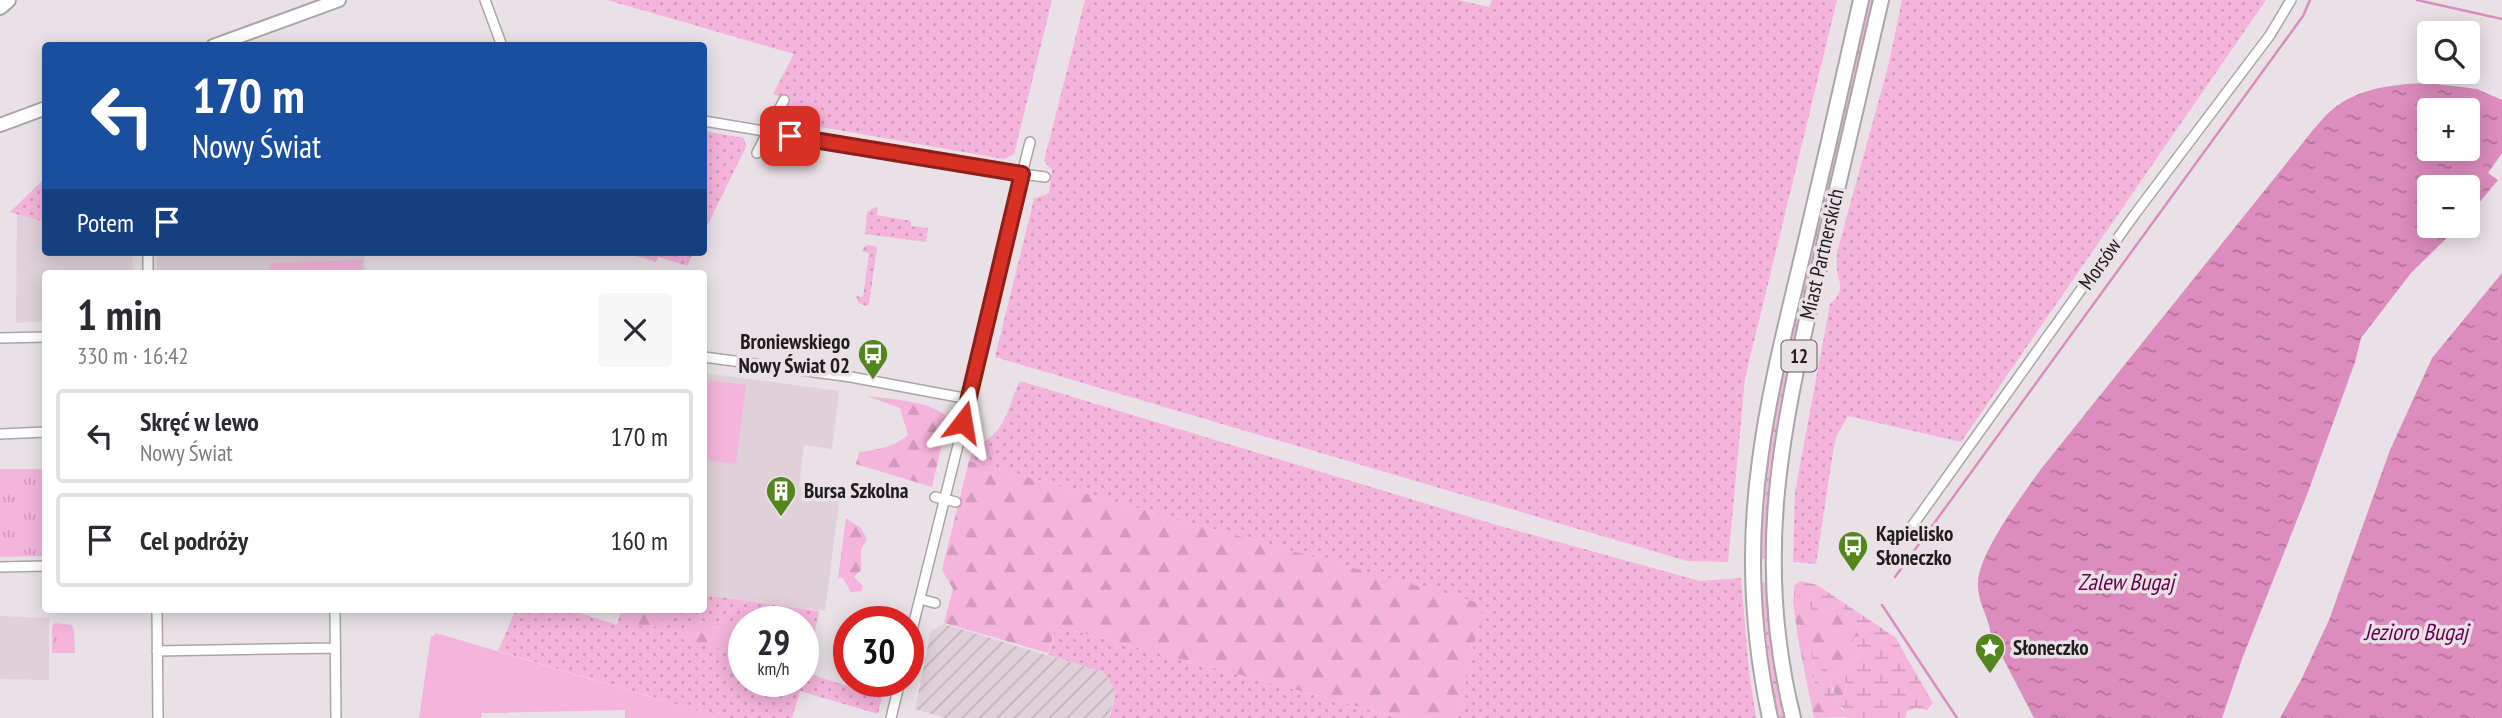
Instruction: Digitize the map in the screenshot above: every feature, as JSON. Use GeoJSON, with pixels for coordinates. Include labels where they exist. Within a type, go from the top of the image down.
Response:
{"type":"FeatureCollection","features":[{"type":"Feature","properties":{"kind":"main road"},"geometry":{"type":"LineString","coordinates":[[0,7],[8,0]]}},
{"type":"Feature","properties":{"kind":"main road","name":"Miast Partnerskich"},"geometry":{"type":"LineString","coordinates":[[1770,718],[1761,662],[1754,577],[1755,509],[1760,459],[1774,380],[1861,0]]}},
{"type":"Feature","properties":{"kind":"main road","name":"Miast Partnerskich"},"geometry":{"type":"LineString","coordinates":[[1793,718],[1781,660],[1773,596],[1773,542],[1779,463],[1793,382],[1881,0]]}},
{"type":"Feature","properties":{"kind":"street"},"geometry":{"type":"LineString","coordinates":[[224,42],[339,0]]}},
{"type":"Feature","properties":{"kind":"street"},"geometry":{"type":"LineString","coordinates":[[485,0],[501,42]]}},
{"type":"Feature","properties":{"kind":"street","name":"Morsów"},"geometry":{"type":"LineString","coordinates":[[1910,529],[2134,215],[2270,35],[2291,0]]}},
{"type":"Feature","properties":{"kind":"street"},"geometry":{"type":"LineString","coordinates":[[757,153],[784,100]]}},
{"type":"Feature","properties":{"kind":"street"},"geometry":{"type":"LineString","coordinates":[[0,125],[42,109]]}},
{"type":"Feature","properties":{"kind":"street"},"geometry":{"type":"LineString","coordinates":[[707,122],[1045,177]]}},
{"type":"Feature","properties":{"kind":"street"},"geometry":{"type":"LineString","coordinates":[[918,606],[939,498],[969,399],[1030,142]]}},
{"type":"Feature","properties":{"kind":"street"},"geometry":{"type":"LineString","coordinates":[[0,338],[42,337]]}},
{"type":"Feature","properties":{"kind":"street"},"geometry":{"type":"LineString","coordinates":[[707,357],[848,376],[969,399]]}},
{"type":"Feature","properties":{"kind":"street"},"geometry":{"type":"LineString","coordinates":[[0,434],[42,432]]}},
{"type":"Feature","properties":{"kind":"street"},"geometry":{"type":"LineString","coordinates":[[939,498],[956,502]]}},
{"type":"Feature","properties":{"kind":"street"},"geometry":{"type":"LineString","coordinates":[[0,567],[42,566]]}},
{"type":"Feature","properties":{"kind":"street"},"geometry":{"type":"LineString","coordinates":[[920,599],[935,603]]}},
{"type":"Feature","properties":{"kind":"street"},"geometry":{"type":"LineString","coordinates":[[157,613],[158,718]]}},
{"type":"Feature","properties":{"kind":"street"},"geometry":{"type":"LineString","coordinates":[[335,613],[335,718]]}},
{"type":"Feature","properties":{"kind":"street"},"geometry":{"type":"LineString","coordinates":[[157,651],[335,648]]}},
{"type":"Feature","properties":{"kind":"street"},"geometry":{"type":"LineString","coordinates":[[891,718],[896,697]]}},
{"type":"Feature","properties":{"kind":"shaded area"},"geometry":{"type":"Polygon","coordinates":[[[17,213],[42,221],[42,256],[132,256],[133,270],[42,270],[42,321],[16,323],[17,213]]]}},
{"type":"Feature","properties":{"kind":"shaded area"},"geometry":{"type":"Polygon","coordinates":[[[156,256],[364,256],[365,270],[157,270],[156,256]]]}},
{"type":"Feature","properties":{"kind":"shaded area"},"geometry":{"type":"Polygon","coordinates":[[[707,373],[839,391],[832,449],[804,445],[799,487],[840,494],[825,611],[819,610],[819,606],[787,606],[707,595],[707,373]]]}},
{"type":"Feature","properties":{"kind":"shaded area"},"geometry":{"type":"Polygon","coordinates":[[[0,616],[49,618],[49,680],[0,679],[0,616]]]}},
{"type":"Feature","properties":{"kind":"shaded area"},"geometry":{"type":"Polygon","coordinates":[[[944,624],[1103,672],[1116,691],[1109,718],[945,718],[915,709],[917,697],[924,697],[924,665],[931,631],[944,624]]]}},
{"type":"Feature","properties":{"kind":"green space"},"geometry":{"type":"Polygon","coordinates":[[[607,0],[1052,0],[1014,154],[1004,159],[792,122],[783,115],[790,102],[773,94],[794,54],[607,0]]]}},
{"type":"Feature","properties":{"kind":"green space"},"geometry":{"type":"Polygon","coordinates":[[[1085,0],[1458,0],[1489,7],[1492,0],[1837,0],[1745,378],[1728,562],[1687,561],[995,357],[1034,199],[1049,193],[1052,170],[1044,161],[1085,0]]]}},
{"type":"Feature","properties":{"kind":"green space"},"geometry":{"type":"Polygon","coordinates":[[[1869,0],[1875,0],[1785,390],[1770,475],[1766,559],[1761,559],[1764,484],[1777,397],[1869,0]]]}},
{"type":"Feature","properties":{"kind":"green space"},"geometry":{"type":"Polygon","coordinates":[[[1902,0],[2266,0],[1961,442],[1848,416],[1834,446],[1816,564],[1793,562],[1795,492],[1830,304],[1840,288],[1837,252],[1889,63],[1902,0]]]}},
{"type":"Feature","properties":{"kind":"green space"},"geometry":{"type":"Polygon","coordinates":[[[707,132],[744,138],[746,147],[707,226],[707,132]]]}},
{"type":"Feature","properties":{"kind":"green space"},"geometry":{"type":"Polygon","coordinates":[[[42,181],[42,221],[10,212],[42,181]]]}},
{"type":"Feature","properties":{"kind":"green space"},"geometry":{"type":"Polygon","coordinates":[[[878,208],[877,215],[911,221],[911,226],[928,228],[926,242],[865,234],[867,212],[878,208]]]}},
{"type":"Feature","properties":{"kind":"green space"},"geometry":{"type":"Polygon","coordinates":[[[866,245],[877,248],[869,304],[866,306],[859,303],[856,296],[863,297],[869,253],[862,251],[866,245]]]}},
{"type":"Feature","properties":{"kind":"green space"},"geometry":{"type":"Polygon","coordinates":[[[636,256],[692,256],[687,266],[659,257],[656,262],[636,256]]]}},
{"type":"Feature","properties":{"kind":"green space"},"geometry":{"type":"Polygon","coordinates":[[[362,260],[362,270],[270,270],[270,263],[362,260]]]}},
{"type":"Feature","properties":{"kind":"green space"},"geometry":{"type":"Polygon","coordinates":[[[707,380],[746,385],[736,464],[707,460],[707,380]]]}},
{"type":"Feature","properties":{"kind":"green space"},"geometry":{"type":"Polygon","coordinates":[[[1020,381],[1500,526],[1700,581],[1741,578],[1756,718],[1458,718],[1482,604],[969,461],[975,450],[995,433],[1002,423],[1020,381]]]}},
{"type":"Feature","properties":{"kind":"green space"},"geometry":{"type":"Polygon","coordinates":[[[867,396],[923,405],[943,414],[949,420],[950,437],[944,434],[932,487],[856,464],[859,452],[885,447],[908,435],[900,408],[867,396]]]}},
{"type":"Feature","properties":{"kind":"green space"},"geometry":{"type":"Polygon","coordinates":[[[969,461],[1483,604],[1458,718],[1401,718],[1056,626],[1048,653],[944,623],[953,589],[942,570],[969,461]]]}},
{"type":"Feature","properties":{"kind":"green space"},"geometry":{"type":"Polygon","coordinates":[[[0,469],[42,469],[42,556],[0,557],[0,469]]]}},
{"type":"Feature","properties":{"kind":"green space"},"geometry":{"type":"Polygon","coordinates":[[[846,518],[861,528],[867,539],[861,550],[861,570],[854,577],[863,586],[862,591],[851,592],[843,578],[838,578],[846,518]]]}},
{"type":"Feature","properties":{"kind":"green space"},"geometry":{"type":"Polygon","coordinates":[[[1800,581],[1817,585],[1895,637],[1933,703],[1927,710],[1916,708],[1907,711],[1905,718],[1845,718],[1849,717],[1842,707],[1821,709],[1825,696],[1822,688],[1815,685],[1811,652],[1817,650],[1822,656],[1837,699],[1844,695],[1847,684],[1839,674],[1854,664],[1858,657],[1859,648],[1852,642],[1854,637],[1868,635],[1857,624],[1846,621],[1849,611],[1839,607],[1827,610],[1820,625],[1807,626],[1806,617],[1811,611],[1809,597],[1794,596],[1794,586],[1800,581]]]}},
{"type":"Feature","properties":{"kind":"green space"},"geometry":{"type":"Polygon","coordinates":[[[1761,582],[1767,582],[1771,636],[1787,718],[1777,718],[1775,709],[1761,582]]]}},
{"type":"Feature","properties":{"kind":"green space"},"geometry":{"type":"Polygon","coordinates":[[[707,595],[783,606],[728,606],[728,697],[798,697],[792,718],[722,718],[498,651],[514,613],[580,613],[617,625],[620,613],[707,613],[707,595]]]}},
{"type":"Feature","properties":{"kind":"green space"},"geometry":{"type":"Polygon","coordinates":[[[1794,596],[1809,597],[1811,612],[1823,615],[1827,610],[1839,607],[1849,610],[1847,616],[1869,635],[1861,637],[1858,656],[1852,666],[1839,674],[1847,684],[1844,695],[1836,699],[1829,676],[1811,652],[1815,685],[1822,688],[1850,717],[1814,718],[1793,601],[1794,596]]]}},
{"type":"Feature","properties":{"kind":"green space"},"geometry":{"type":"Polygon","coordinates":[[[623,613],[670,613],[652,629],[622,621],[623,613]]]}},
{"type":"Feature","properties":{"kind":"green space"},"geometry":{"type":"Polygon","coordinates":[[[699,622],[728,626],[728,651],[679,638],[699,622]]]}},
{"type":"Feature","properties":{"kind":"green space"},"geometry":{"type":"Polygon","coordinates":[[[54,623],[72,625],[75,653],[52,653],[54,623]]]}},
{"type":"Feature","properties":{"kind":"green space"},"geometry":{"type":"Polygon","coordinates":[[[1056,626],[1401,718],[1110,718],[1116,691],[1103,672],[1048,655],[1056,626]]]}},
{"type":"Feature","properties":{"kind":"green space"},"geometry":{"type":"Polygon","coordinates":[[[436,633],[722,718],[625,718],[625,710],[482,713],[481,718],[419,718],[431,636],[436,633]]]}},
{"type":"Feature","properties":{"kind":"green space"},"geometry":{"type":"Polygon","coordinates":[[[819,677],[833,682],[833,697],[882,697],[878,714],[819,697],[819,677]]]}},
{"type":"Feature","properties":{"kind":"water","name":"Zalew Bugaj"},"geometry":{"type":"Polygon","coordinates":[[[2436,84],[2477,89],[2502,100],[2502,153],[2488,173],[2498,180],[2480,202],[2480,175],[2417,175],[2417,238],[2447,238],[2411,273],[2361,338],[2355,362],[2308,492],[2242,659],[2222,718],[2034,718],[1991,635],[1981,603],[1978,590],[1980,571],[1993,541],[2041,469],[2324,117],[2347,100],[2392,86],[2436,84]]]}},
{"type":"Feature","properties":{"kind":"water","name":"Jezioro Bugaj"},"geometry":{"type":"Polygon","coordinates":[[[2502,273],[2502,718],[2280,718],[2329,620],[2390,450],[2432,358],[2502,273]]]}},
{"type":"Feature","properties":{"kind":"waterway"},"geometry":{"type":"LineString","coordinates":[[1895,577],[2303,16],[2310,0]]}},
{"type":"Feature","properties":{"kind":"waterway"},"geometry":{"type":"LineString","coordinates":[[2417,0],[2502,19]]}},
{"type":"Feature","properties":{"kind":"waterway"},"geometry":{"type":"LineString","coordinates":[[1882,605],[1957,718]]}},
{"type":"Feature","properties":{"kind":"place","name":"Broniewskiego Nowy Świat 02"},"geometry":{"type":"Point","coordinates":[873,381]}},
{"type":"Feature","properties":{"kind":"place","name":"Bursa Szkolna"},"geometry":{"type":"Point","coordinates":[781,518]}},
{"type":"Feature","properties":{"kind":"place","name":"Kąpielisko Słoneczko"},"geometry":{"type":"Point","coordinates":[1853,573]}},
{"type":"Feature","properties":{"kind":"place","name":"Słoneczko"},"geometry":{"type":"Point","coordinates":[1990,675]}},
{"type":"Feature","properties":{"kind":"route"},"geometry":{"type":"LineString","coordinates":[[790,136],[1022,174],[963,422]]}}]}
